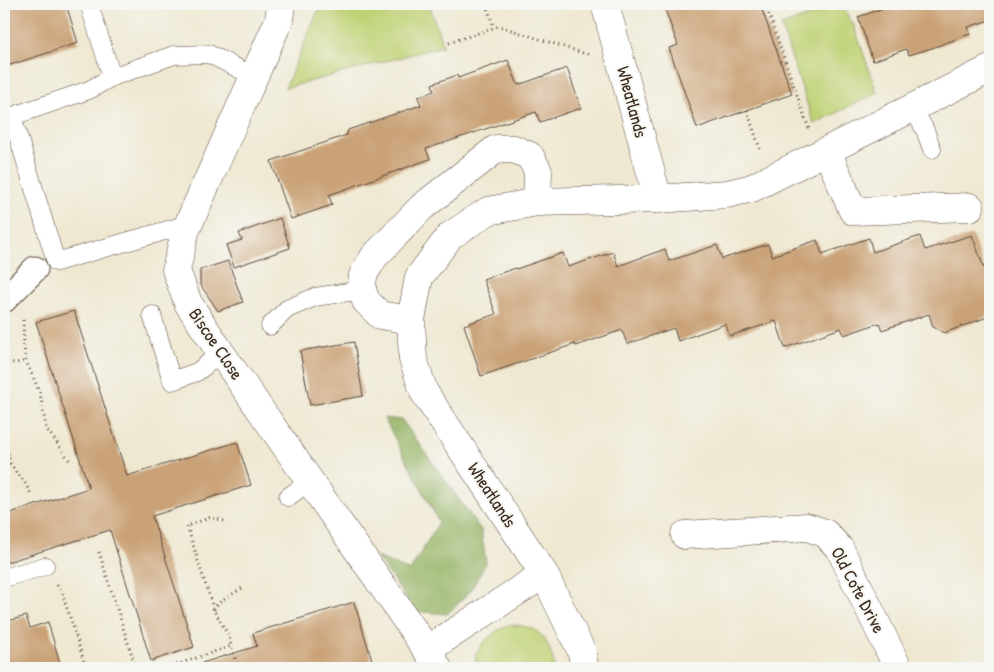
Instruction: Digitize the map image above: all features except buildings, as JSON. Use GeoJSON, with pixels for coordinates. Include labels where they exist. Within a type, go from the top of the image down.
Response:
{"type":"FeatureCollection","features":[{"type":"Feature","properties":{"kind":"street","name":"Biscoe Close"},"geometry":{"type":"LineString","coordinates":[[281,4],[279,20],[185,232],[176,270],[188,302],[221,353],[433,659],[544,574]]}},
{"type":"Feature","properties":{"kind":"street","name":"Wheatlands"},"geometry":{"type":"LineString","coordinates":[[605,4],[658,200]]}},
{"type":"Feature","properties":{"kind":"street","name":"Wheatlands"},"geometry":{"type":"LineString","coordinates":[[584,668],[582,652],[544,574],[424,392],[413,359],[411,320],[419,277],[450,236],[488,211],[537,202],[658,200],[727,194],[752,188],[990,69]]}},
{"type":"Feature","properties":{"kind":"street"},"geometry":{"type":"LineString","coordinates":[[411,320],[380,315],[366,302],[362,290],[363,275],[374,257],[422,206],[496,149],[514,149],[530,156],[538,171],[537,202]]}},
{"type":"Feature","properties":{"kind":"street"},"geometry":{"type":"LineString","coordinates":[[823,154],[853,212],[970,207]]}},
{"type":"Feature","properties":{"kind":"street"},"geometry":{"type":"LineString","coordinates":[[4,300],[38,271]]}},
{"type":"Feature","properties":{"kind":"street","name":"Old Cote Drive"},"geometry":{"type":"LineString","coordinates":[[685,536],[807,527],[825,533],[840,549],[898,668]]}},
{"type":"Feature","properties":{"kind":"lane"},"geometry":{"type":"LineString","coordinates":[[89,4],[112,77]]}},
{"type":"Feature","properties":{"kind":"lane"},"geometry":{"type":"LineString","coordinates":[[189,224],[38,271],[8,117],[89,90],[112,77],[174,55],[209,54],[254,76]]}},
{"type":"Feature","properties":{"kind":"lane"},"geometry":{"type":"LineString","coordinates":[[913,108],[925,130],[932,149]]}},
{"type":"Feature","properties":{"kind":"lane"},"geometry":{"type":"LineString","coordinates":[[270,326],[287,309],[315,297],[362,290]]}},
{"type":"Feature","properties":{"kind":"lane"},"geometry":{"type":"LineString","coordinates":[[152,315],[172,382],[198,372],[221,353]]}},
{"type":"Feature","properties":{"kind":"lane"},"geometry":{"type":"LineString","coordinates":[[288,497],[310,481]]}},
{"type":"Feature","properties":{"kind":"lane"},"geometry":{"type":"LineString","coordinates":[[4,578],[45,566]]}},
{"type":"Feature","properties":{"kind":"path"},"geometry":{"type":"LineString","coordinates":[[486,4],[494,27]]}},
{"type":"Feature","properties":{"kind":"path"},"geometry":{"type":"LineString","coordinates":[[770,4],[769,15],[823,154]]}},
{"type":"Feature","properties":{"kind":"path"},"geometry":{"type":"LineString","coordinates":[[449,43],[499,26],[601,60],[619,55]]}},
{"type":"Feature","properties":{"kind":"path"},"geometry":{"type":"LineString","coordinates":[[747,110],[770,180]]}},
{"type":"Feature","properties":{"kind":"path"},"geometry":{"type":"LineString","coordinates":[[38,271],[24,347],[26,361],[40,392],[46,428],[70,461]]}},
{"type":"Feature","properties":{"kind":"path"},"geometry":{"type":"LineString","coordinates":[[4,365],[6,362],[26,361]]}},
{"type":"Feature","properties":{"kind":"path"},"geometry":{"type":"LineString","coordinates":[[4,439],[10,463],[24,481],[32,496]]}},
{"type":"Feature","properties":{"kind":"path"},"geometry":{"type":"LineString","coordinates":[[4,467],[10,463]]}},
{"type":"Feature","properties":{"kind":"path"},"geometry":{"type":"LineString","coordinates":[[224,521],[211,517],[187,526],[214,611],[229,636],[238,668]]}},
{"type":"Feature","properties":{"kind":"path"},"geometry":{"type":"LineString","coordinates":[[99,552],[136,668]]}},
{"type":"Feature","properties":{"kind":"path"},"geometry":{"type":"LineString","coordinates":[[45,566],[62,592],[86,668]]}},
{"type":"Feature","properties":{"kind":"path"},"geometry":{"type":"LineString","coordinates":[[214,611],[218,604],[245,586]]}},
{"type":"Feature","properties":{"kind":"path"},"geometry":{"type":"LineString","coordinates":[[167,668],[231,646]]}},
{"type":"Feature","properties":{"kind":"green space"},"geometry":{"type":"Polygon","coordinates":[[[321,4],[429,4],[443,46],[285,88],[321,4]]]}},
{"type":"Feature","properties":{"kind":"green space"},"geometry":{"type":"Polygon","coordinates":[[[843,4],[851,23],[853,23],[877,93],[814,124],[781,26],[843,4]]]}},
{"type":"Feature","properties":{"kind":"green space"},"geometry":{"type":"Polygon","coordinates":[[[384,418],[402,420],[481,530],[486,563],[470,592],[447,614],[415,611],[377,557],[410,571],[439,522],[384,418]]]}},
{"type":"Feature","properties":{"kind":"green space"},"geometry":{"type":"Polygon","coordinates":[[[510,625],[537,631],[550,649],[555,668],[476,668],[476,654],[484,642],[496,631],[510,625]]]}}]}
